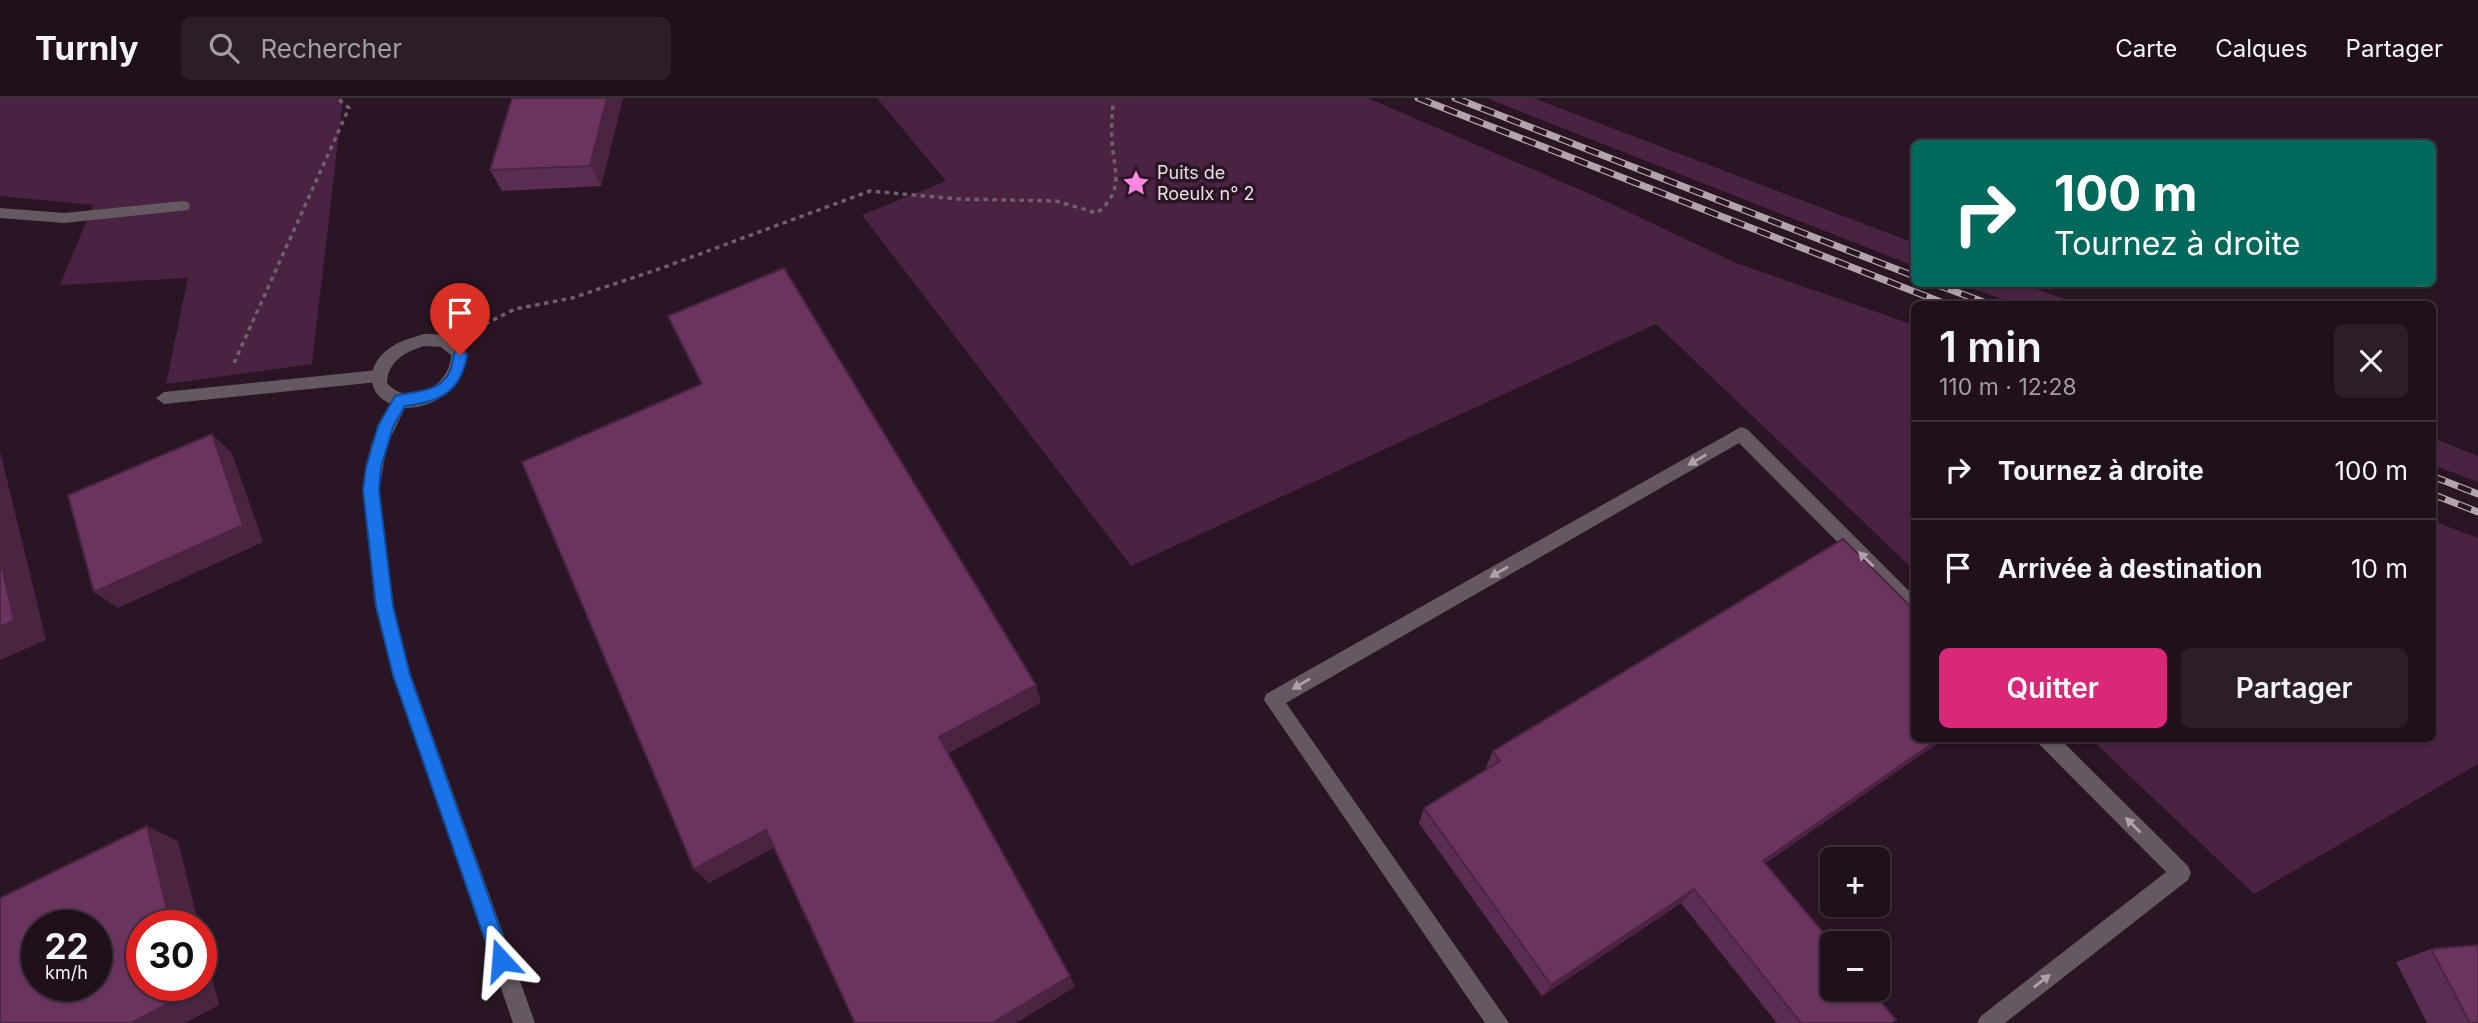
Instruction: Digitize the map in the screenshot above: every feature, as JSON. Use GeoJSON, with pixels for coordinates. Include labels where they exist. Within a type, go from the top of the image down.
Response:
{"type":"FeatureCollection","features":[{"type":"Feature","properties":{"kind":"street"},"geometry":{"type":"LineString","coordinates":[[0,213],[64,218],[183,206]]}},
{"type":"Feature","properties":{"kind":"street"},"geometry":{"type":"LineString","coordinates":[[424,340],[447,342],[460,355],[457,374],[439,392],[412,401],[400,401],[383,392],[378,376],[389,357],[399,349],[424,340]]}},
{"type":"Feature","properties":{"kind":"street"},"geometry":{"type":"LineString","coordinates":[[164,398],[378,376]]}},
{"type":"Feature","properties":{"kind":"street"},"geometry":{"type":"LineString","coordinates":[[400,401],[379,445],[371,490],[384,606],[402,675],[524,1023]]}},
{"type":"Feature","properties":{"kind":"street"},"geometry":{"type":"LineString","coordinates":[[1498,1023],[1273,700],[1741,434],[1911,604]]}},
{"type":"Feature","properties":{"kind":"street"},"geometry":{"type":"LineString","coordinates":[[1988,1023],[2181,873],[2050,742]]}},
{"type":"Feature","properties":{"kind":"path"},"geometry":{"type":"LineString","coordinates":[[221,392],[349,108],[337,98]]}},
{"type":"Feature","properties":{"kind":"path"},"geometry":{"type":"LineString","coordinates":[[447,342],[515,309],[598,290],[870,191],[958,199],[1056,201],[1097,213],[1108,206],[1114,197],[1118,168],[1111,125],[1113,104]]}},
{"type":"Feature","properties":{"kind":"shaded area"},"geometry":{"type":"Polygon","coordinates":[[[0,98],[343,98],[312,364],[166,384],[188,278],[60,285],[93,205],[0,196],[0,98]]]}},
{"type":"Feature","properties":{"kind":"shaded area"},"geometry":{"type":"Polygon","coordinates":[[[877,98],[1368,98],[1599,198],[1736,263],[1911,324],[1911,567],[1656,324],[1131,566],[862,215],[946,181],[877,98]]]}},
{"type":"Feature","properties":{"kind":"shaded area"},"geometry":{"type":"Polygon","coordinates":[[[1486,98],[1533,98],[1911,242],[1911,265],[1486,98]]]}},
{"type":"Feature","properties":{"kind":"shaded area"},"geometry":{"type":"Polygon","coordinates":[[[1969,287],[2030,287],[2070,301],[2007,301],[1969,287]]]}},
{"type":"Feature","properties":{"kind":"shaded area"},"geometry":{"type":"Polygon","coordinates":[[[2436,439],[2478,456],[2478,482],[2436,466],[2436,439]]]}},
{"type":"Feature","properties":{"kind":"shaded area"},"geometry":{"type":"Polygon","coordinates":[[[2436,522],[2478,538],[2478,764],[2254,894],[2094,742],[2436,742],[2436,522]]]}},
{"type":"Feature","properties":{"kind":"building"},"geometry":{"type":"Polygon","coordinates":[[[512,98],[607,98],[590,166],[490,170],[512,98]]]}},
{"type":"Feature","properties":{"kind":"building"},"geometry":{"type":"Polygon","coordinates":[[[784,268],[1036,685],[939,737],[1070,976],[992,1023],[855,1023],[766,830],[694,869],[522,462],[702,384],[668,316],[784,268]]]}},
{"type":"Feature","properties":{"kind":"building"},"geometry":{"type":"Polygon","coordinates":[[[212,434],[243,525],[94,592],[68,495],[212,434]]]}},
{"type":"Feature","properties":{"kind":"building"},"geometry":{"type":"Polygon","coordinates":[[[1843,539],[1911,607],[1911,742],[1934,742],[1763,861],[1822,931],[1820,1001],[1880,1001],[1896,1020],[1892,1023],[1801,1023],[1694,889],[1551,985],[1424,808],[1500,761],[1493,751],[1843,539]]]}},
{"type":"Feature","properties":{"kind":"building"},"geometry":{"type":"Polygon","coordinates":[[[0,558],[14,620],[0,627],[0,558]]]}},
{"type":"Feature","properties":{"kind":"building"},"geometry":{"type":"Polygon","coordinates":[[[147,826],[167,910],[126,910],[126,1001],[173,1001],[131,1023],[0,1023],[0,898],[147,826]]]}},
{"type":"Feature","properties":{"kind":"building"},"geometry":{"type":"Polygon","coordinates":[[[2478,945],[2478,1023],[2470,1023],[2431,949],[2478,945]]]}},
{"type":"Feature","properties":{"kind":"railway"},"geometry":{"type":"LineString","coordinates":[[1418,98],[1938,301]]}},
{"type":"Feature","properties":{"kind":"railway"},"geometry":{"type":"LineString","coordinates":[[1455,98],[1911,275]]}},
{"type":"Feature","properties":{"kind":"railway"},"geometry":{"type":"LineString","coordinates":[[1943,287],[1981,301]]}},
{"type":"Feature","properties":{"kind":"railway"},"geometry":{"type":"LineString","coordinates":[[2436,478],[2478,494]]}},
{"type":"Feature","properties":{"kind":"railway"},"geometry":{"type":"LineString","coordinates":[[2436,496],[2478,512]]}},
{"type":"Feature","properties":{"kind":"place","name":"Puits de Roeulx n° 2"},"geometry":{"type":"Point","coordinates":[1136,183]}},
{"type":"Feature","properties":{"kind":"route"},"geometry":{"type":"LineString","coordinates":[[460,355],[457,374],[449,384],[426,398],[400,401],[386,426],[374,467],[372,517],[384,606],[402,675],[501,960]]}}]}
